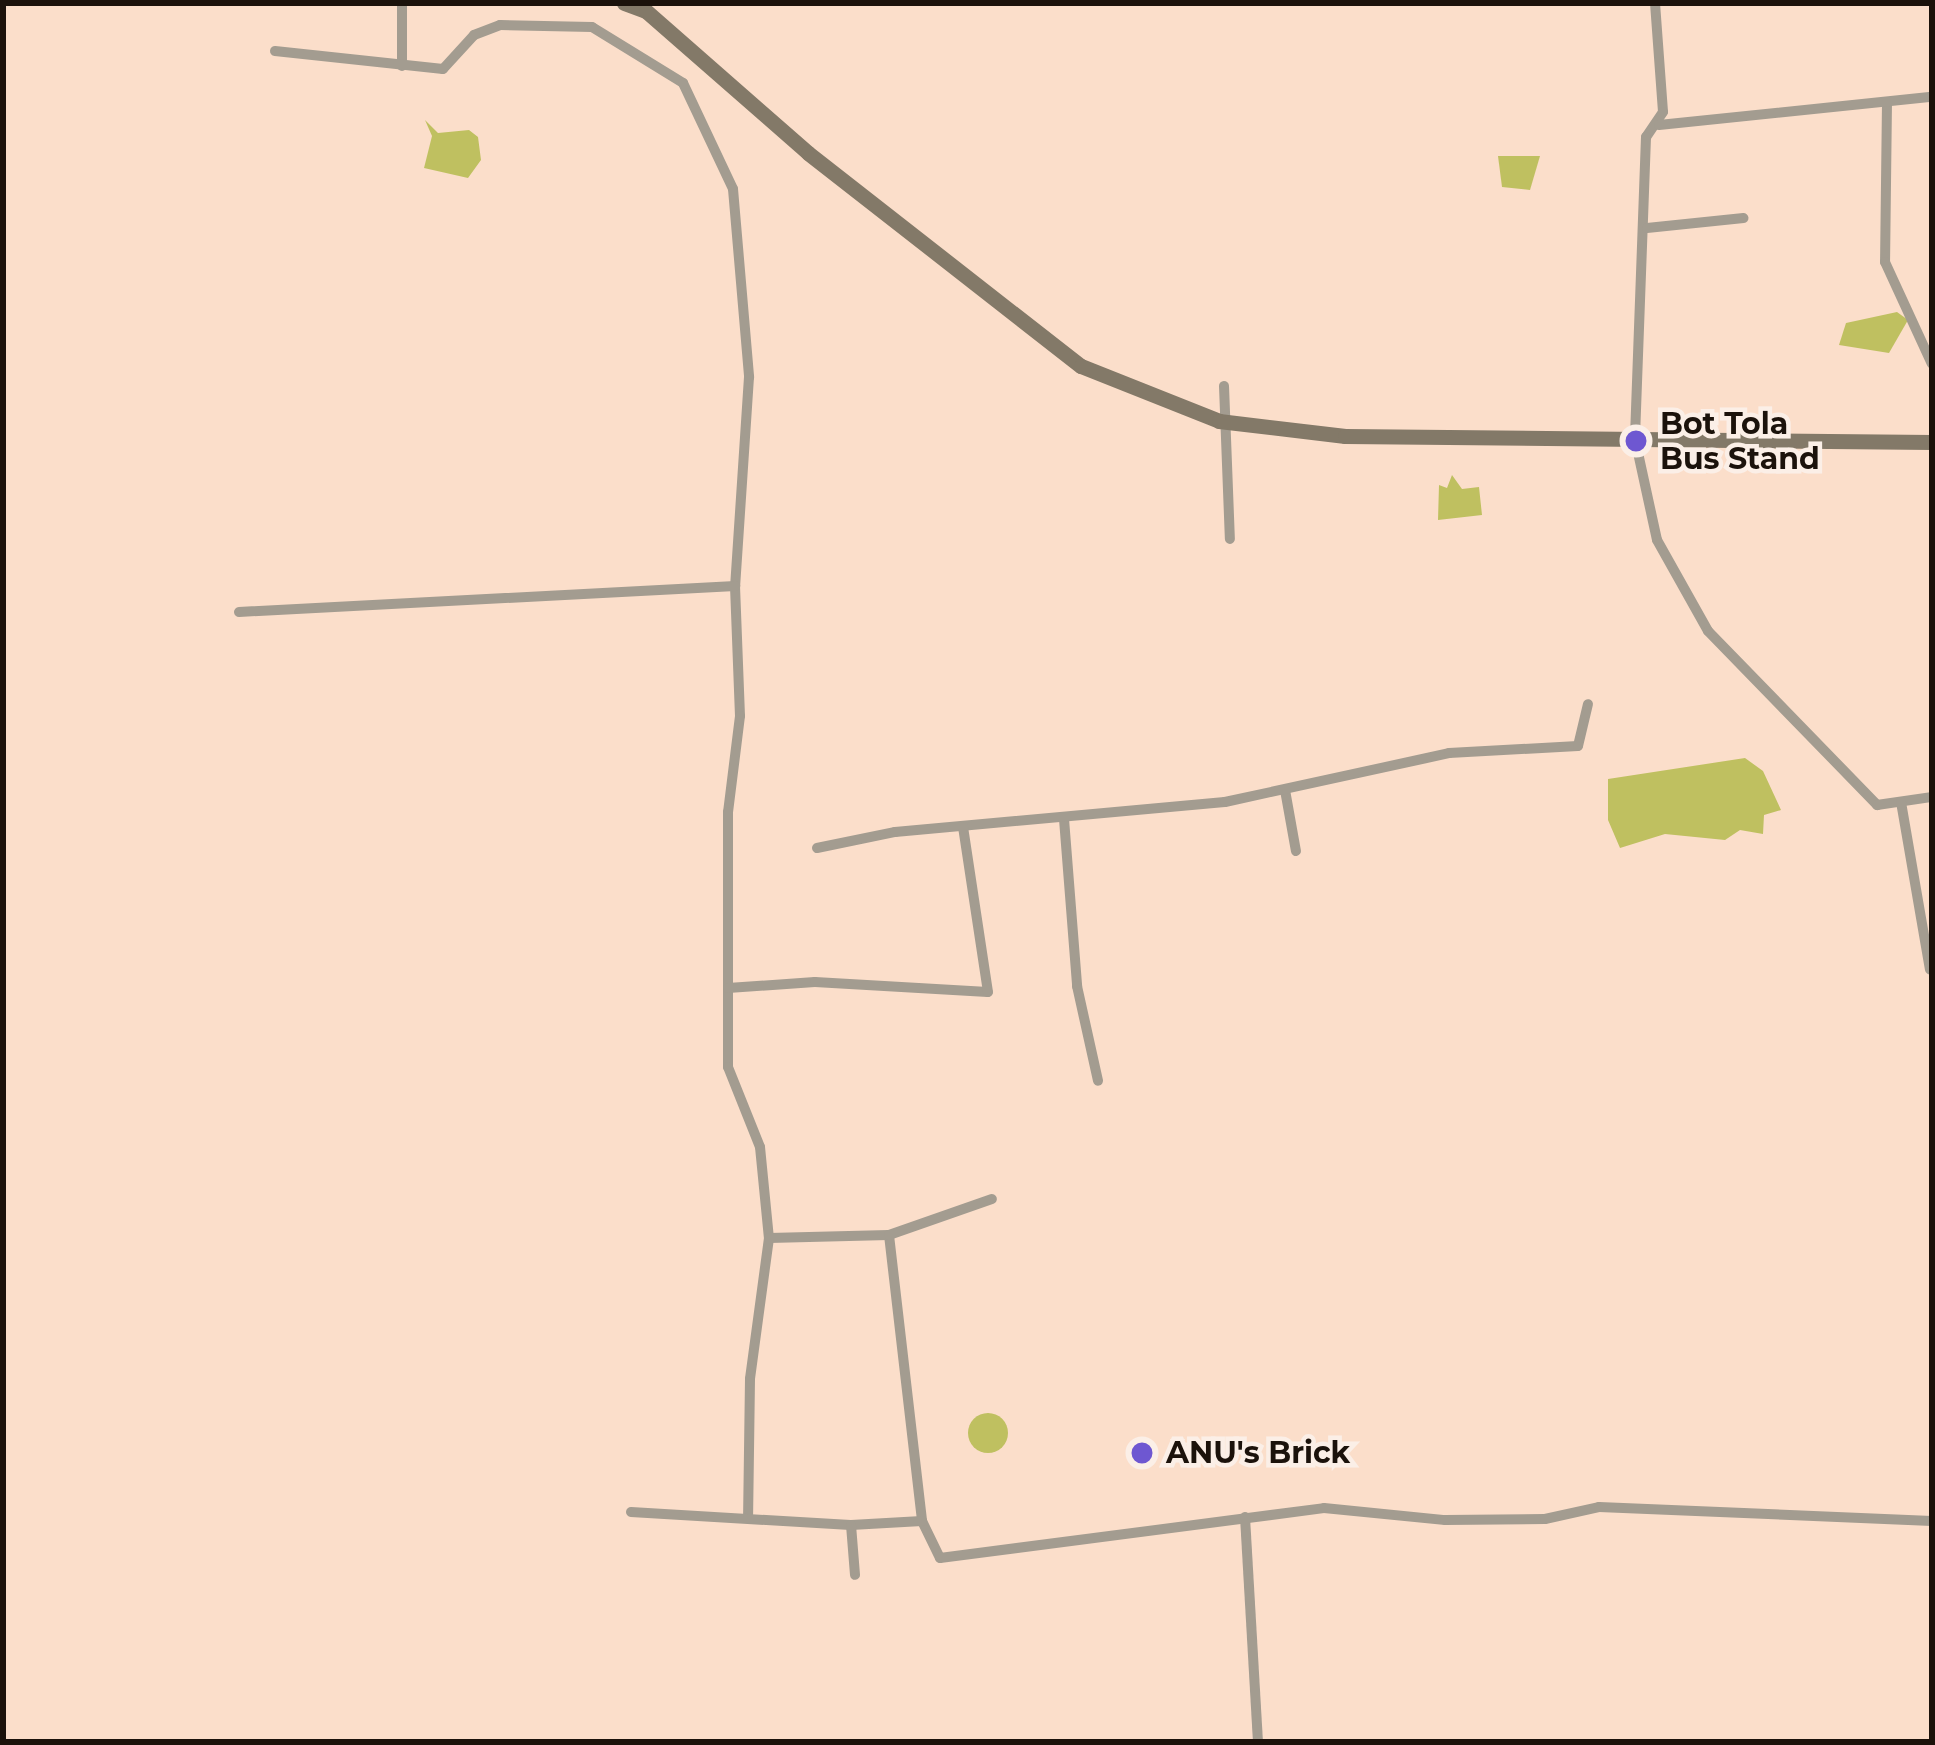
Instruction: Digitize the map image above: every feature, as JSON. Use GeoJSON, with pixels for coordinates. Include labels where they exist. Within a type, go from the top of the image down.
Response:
{"type":"FeatureCollection","features":[{"type":"Feature","properties":{"kind":"main road"},"geometry":{"type":"LineString","coordinates":[[624,3],[646,7],[808,153],[1081,366],[1220,422],[1345,436],[1932,442]]}},
{"type":"Feature","properties":{"kind":"street"},"geometry":{"type":"LineString","coordinates":[[402,3],[402,66]]}},
{"type":"Feature","properties":{"kind":"street"},"geometry":{"type":"LineString","coordinates":[[1655,3],[1663,104],[1656,126],[1646,136],[1647,228],[1635,439],[1657,540],[1708,632],[1877,806],[1932,797]]}},
{"type":"Feature","properties":{"kind":"street"},"geometry":{"type":"LineString","coordinates":[[275,51],[442,69],[474,35],[544,21],[592,27],[683,83],[722,157],[737,227],[748,377],[735,586],[740,716],[728,812],[728,1067],[760,1148],[769,1238],[750,1379],[748,1514]]}},
{"type":"Feature","properties":{"kind":"street"},"geometry":{"type":"LineString","coordinates":[[1656,126],[1932,97]]}},
{"type":"Feature","properties":{"kind":"street"},"geometry":{"type":"LineString","coordinates":[[1887,102],[1885,262],[1932,364]]}},
{"type":"Feature","properties":{"kind":"street"},"geometry":{"type":"LineString","coordinates":[[1647,228],[1743,218]]}},
{"type":"Feature","properties":{"kind":"street"},"geometry":{"type":"LineString","coordinates":[[1224,386],[1220,422],[1230,539]]}},
{"type":"Feature","properties":{"kind":"street"},"geometry":{"type":"LineString","coordinates":[[239,612],[735,586]]}},
{"type":"Feature","properties":{"kind":"street"},"geometry":{"type":"LineString","coordinates":[[818,848],[963,826],[1064,819],[1285,790],[1448,753],[1579,746],[1588,704]]}},
{"type":"Feature","properties":{"kind":"street"},"geometry":{"type":"LineString","coordinates":[[1285,790],[1296,851]]}},
{"type":"Feature","properties":{"kind":"street"},"geometry":{"type":"LineString","coordinates":[[1901,802],[1930,970]]}},
{"type":"Feature","properties":{"kind":"street"},"geometry":{"type":"LineString","coordinates":[[1064,819],[1077,986],[1098,1082]]}},
{"type":"Feature","properties":{"kind":"street"},"geometry":{"type":"LineString","coordinates":[[728,988],[815,982],[988,992],[963,826]]}},
{"type":"Feature","properties":{"kind":"street"},"geometry":{"type":"LineString","coordinates":[[769,1238],[889,1235],[992,1198]]}},
{"type":"Feature","properties":{"kind":"street"},"geometry":{"type":"LineString","coordinates":[[889,1235],[922,1521],[940,1558],[1324,1508],[1545,1519],[1599,1507],[1932,1521]]}},
{"type":"Feature","properties":{"kind":"street"},"geometry":{"type":"LineString","coordinates":[[631,1512],[748,1514],[851,1526],[922,1521]]}},
{"type":"Feature","properties":{"kind":"street"},"geometry":{"type":"LineString","coordinates":[[1245,1517],[1258,1742]]}},
{"type":"Feature","properties":{"kind":"street"},"geometry":{"type":"LineString","coordinates":[[851,1526],[855,1575]]}},
{"type":"Feature","properties":{"kind":"shaded area"},"geometry":{"type":"Polygon","coordinates":[[[425,120],[438,133],[469,130],[478,137],[481,160],[468,178],[424,168],[432,136],[425,120]]]}},
{"type":"Feature","properties":{"kind":"shaded area"},"geometry":{"type":"Polygon","coordinates":[[[1498,156],[1540,156],[1530,190],[1502,187],[1498,156]]]}},
{"type":"Feature","properties":{"kind":"shaded area"},"geometry":{"type":"Polygon","coordinates":[[[1897,312],[1908,320],[1889,353],[1839,345],[1846,323],[1897,312]]]}},
{"type":"Feature","properties":{"kind":"shaded area"},"geometry":{"type":"Polygon","coordinates":[[[1452,475],[1462,489],[1479,487],[1482,515],[1438,520],[1439,485],[1447,488],[1452,475]]]}},
{"type":"Feature","properties":{"kind":"shaded area"},"geometry":{"type":"Polygon","coordinates":[[[1745,758],[1763,771],[1781,810],[1764,815],[1763,834],[1740,830],[1725,840],[1665,834],[1620,848],[1608,820],[1608,779],[1745,758]]]}},
{"type":"Feature","properties":{"kind":"shaded area"},"geometry":{"type":"Polygon","coordinates":[[[988,1413],[1002,1419],[1008,1433],[1002,1447],[988,1453],[974,1447],[968,1433],[974,1419],[988,1413]]]}},
{"type":"Feature","properties":{"kind":"place","name":"Bot Tola Bus Stand"},"geometry":{"type":"Point","coordinates":[1636,441]}},
{"type":"Feature","properties":{"kind":"place","name":"ANU's Brick"},"geometry":{"type":"Point","coordinates":[1142,1453]}}]}
